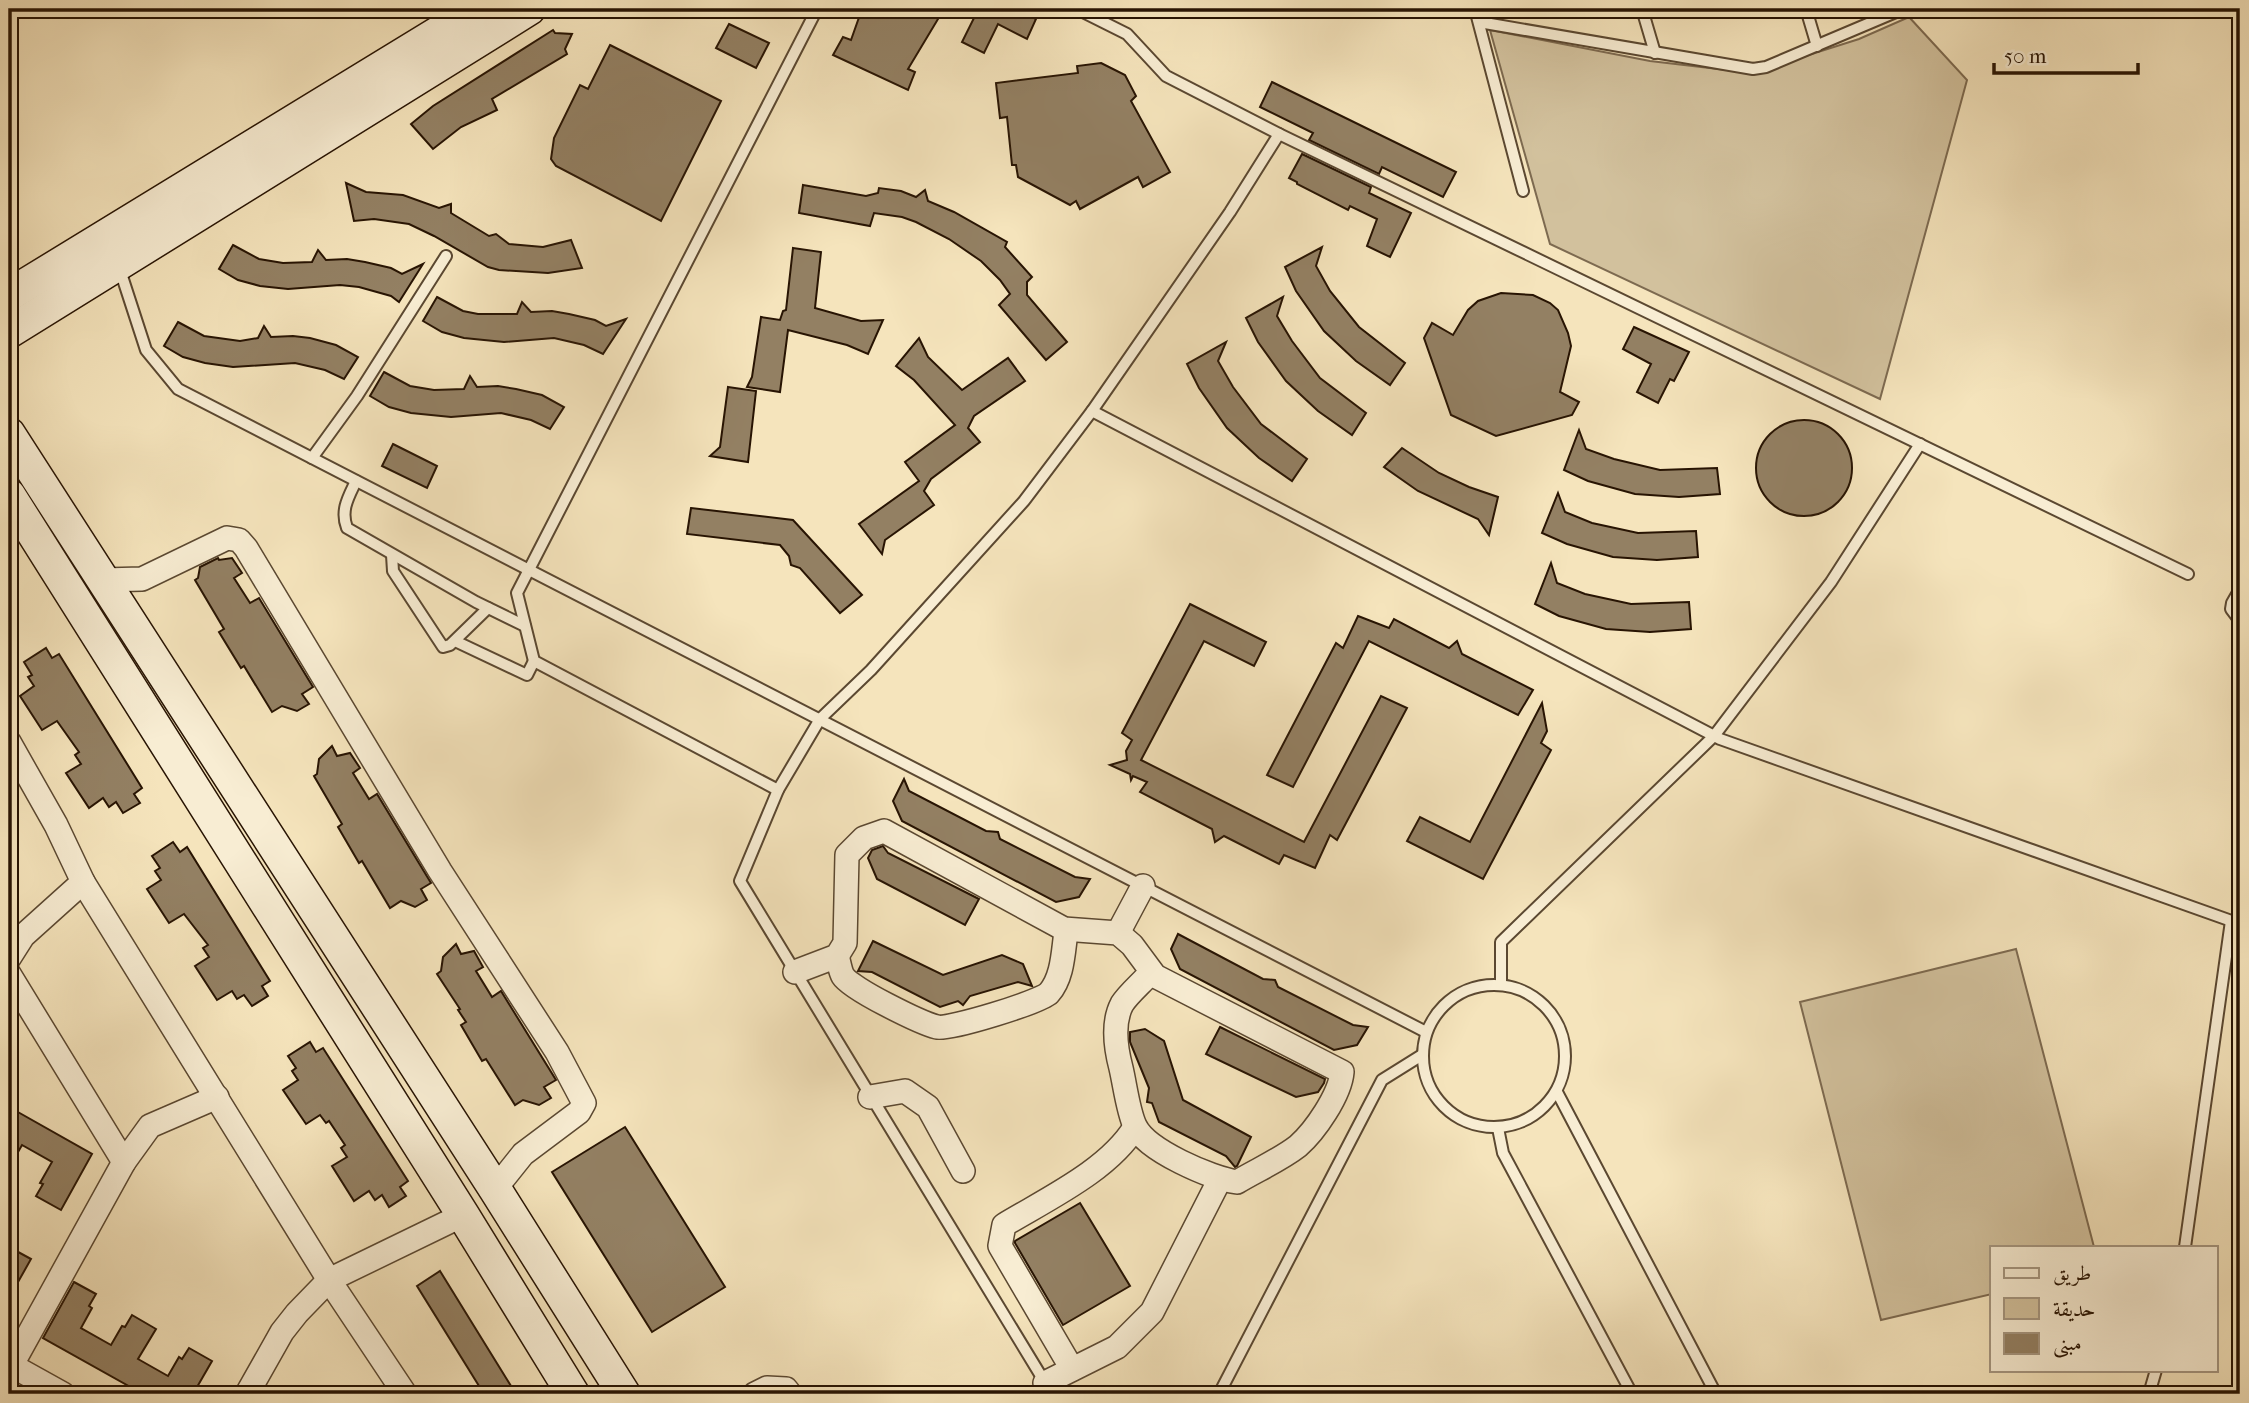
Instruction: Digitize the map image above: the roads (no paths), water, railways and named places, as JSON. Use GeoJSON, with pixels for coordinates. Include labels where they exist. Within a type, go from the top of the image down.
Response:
{"type":"FeatureCollection","features":[{"type":"Feature","properties":{"kind":"main road"},"geometry":{"type":"LineString","coordinates":[[9,295],[465,19],[529,9]]}},
{"type":"Feature","properties":{"kind":"main road"},"geometry":{"type":"LineString","coordinates":[[9,331],[118,264],[465,19]]}},
{"type":"Feature","properties":{"kind":"main road"},"geometry":{"type":"LineString","coordinates":[[9,434],[624,1394]]}},
{"type":"Feature","properties":{"kind":"main road"},"geometry":{"type":"LineString","coordinates":[[9,495],[573,1394]]}},
{"type":"Feature","properties":{"kind":"street"},"geometry":{"type":"LineString","coordinates":[[103,580],[142,579],[227,538],[239,540],[246,548],[440,871],[557,1052],[584,1103],[579,1112],[523,1154],[486,1176]]}},
{"type":"Feature","properties":{"kind":"street"},"geometry":{"type":"LineString","coordinates":[[126,616],[142,579]]}},
{"type":"Feature","properties":{"kind":"street"},"geometry":{"type":"LineString","coordinates":[[9,742],[56,825],[83,882],[328,1280],[405,1394]]}},
{"type":"Feature","properties":{"kind":"street"},"geometry":{"type":"LineString","coordinates":[[795,972],[824,963],[836,956],[845,943],[848,855],[864,838],[884,831],[1064,929],[1118,933],[1132,945],[1155,976],[1342,1072],[1341,1083],[1332,1100],[1298,1146],[1237,1182],[1220,1179],[1193,1168],[1160,1150],[1135,1127],[1116,1050],[1116,1031],[1122,1005],[1152,972]]}},
{"type":"Feature","properties":{"kind":"street"},"geometry":{"type":"LineString","coordinates":[[9,958],[23,936],[83,882]]}},
{"type":"Feature","properties":{"kind":"street"},"geometry":{"type":"LineString","coordinates":[[1118,933],[1143,886]]}},
{"type":"Feature","properties":{"kind":"street"},"geometry":{"type":"LineString","coordinates":[[836,956],[843,976],[856,989],[939,1028],[1030,1004],[1048,994],[1062,965],[1066,932],[1064,929]]}},
{"type":"Feature","properties":{"kind":"street"},"geometry":{"type":"LineString","coordinates":[[9,974],[124,1162]]}},
{"type":"Feature","properties":{"kind":"street"},"geometry":{"type":"LineString","coordinates":[[870,1097],[905,1091],[928,1107],[963,1171]]}},
{"type":"Feature","properties":{"kind":"street"},"geometry":{"type":"LineString","coordinates":[[63,1394],[10,1366],[124,1162],[150,1126],[217,1097]]}},
{"type":"Feature","properties":{"kind":"street"},"geometry":{"type":"LineString","coordinates":[[1072,1369],[1000,1246],[1004,1225],[1100,1166],[1126,1143],[1135,1127]]}},
{"type":"Feature","properties":{"kind":"street"},"geometry":{"type":"LineString","coordinates":[[1049,1389],[1072,1369],[1117,1347],[1152,1312],[1220,1179]]}},
{"type":"Feature","properties":{"kind":"street"},"geometry":{"type":"LineString","coordinates":[[247,1394],[282,1332],[328,1280],[463,1215]]}},
{"type":"Feature","properties":{"kind":"street"},"geometry":{"type":"LineString","coordinates":[[755,1394],[767,1388],[786,1390],[790,1394]]}},
{"type":"Feature","properties":{"kind":"lane"},"geometry":{"type":"LineString","coordinates":[[455,640],[527,675],[534,662],[517,593],[817,9]]}},
{"type":"Feature","properties":{"kind":"lane"},"geometry":{"type":"LineString","coordinates":[[1077,9],[1127,34],[1167,76],[1279,134],[2189,574]]}},
{"type":"Feature","properties":{"kind":"lane"},"geometry":{"type":"LineString","coordinates":[[1475,9],[1523,191]]}},
{"type":"Feature","properties":{"kind":"lane"},"geometry":{"type":"LineString","coordinates":[[1642,9],[1655,53]]}},
{"type":"Feature","properties":{"kind":"lane"},"geometry":{"type":"LineString","coordinates":[[1806,9],[1817,46]]}},
{"type":"Feature","properties":{"kind":"lane"},"geometry":{"type":"LineString","coordinates":[[1479,22],[1753,69],[1766,67],[1903,9]]}},
{"type":"Feature","properties":{"kind":"lane"},"geometry":{"type":"LineString","coordinates":[[1049,1389],[740,881],[778,790],[820,719],[870,670],[1024,501],[1092,411],[1230,212],[1279,134]]}},
{"type":"Feature","properties":{"kind":"lane"},"geometry":{"type":"LineString","coordinates":[[312,458],[357,396],[446,256]]}},
{"type":"Feature","properties":{"kind":"lane"},"geometry":{"type":"LineString","coordinates":[[118,264],[146,350],[178,388],[1426,1031]]}},
{"type":"Feature","properties":{"kind":"lane"},"geometry":{"type":"LineString","coordinates":[[1092,411],[1714,736],[2236,923],[2185,1246]]}},
{"type":"Feature","properties":{"kind":"lane"},"geometry":{"type":"LineString","coordinates":[[1501,985],[1501,942],[1714,736],[1831,582],[1920,444]]}},
{"type":"Feature","properties":{"kind":"lane"},"geometry":{"type":"LineString","coordinates":[[356,481],[345,504],[344,519],[347,528],[525,626]]}},
{"type":"Feature","properties":{"kind":"lane"},"geometry":{"type":"LineString","coordinates":[[392,555],[393,571],[443,647],[450,645],[488,608]]}},
{"type":"Feature","properties":{"kind":"lane"},"geometry":{"type":"LineString","coordinates":[[2240,589],[2231,609],[2240,621]]}},
{"type":"Feature","properties":{"kind":"lane"},"geometry":{"type":"LineString","coordinates":[[534,662],[778,790]]}},
{"type":"Feature","properties":{"kind":"lane"},"geometry":{"type":"LineString","coordinates":[[1501,985],[1524,991],[1544,1004],[1558,1023],[1566,1046],[1565,1070],[1557,1092],[1542,1110],[1522,1123],[1499,1128],[1475,1126],[1453,1116],[1436,1099],[1425,1078],[1422,1055],[1426,1031],[1438,1011],[1456,995],[1478,986],[1501,985]]}},
{"type":"Feature","properties":{"kind":"lane"},"geometry":{"type":"LineString","coordinates":[[1219,1394],[1382,1080],[1422,1055]]}},
{"type":"Feature","properties":{"kind":"lane"},"geometry":{"type":"LineString","coordinates":[[1557,1092],[1716,1394]]}},
{"type":"Feature","properties":{"kind":"lane"},"geometry":{"type":"LineString","coordinates":[[1499,1128],[1503,1153],[1632,1394]]}},
{"type":"Feature","properties":{"kind":"lane"},"geometry":{"type":"LineString","coordinates":[[2149,1394],[2155,1372]]}}]}
